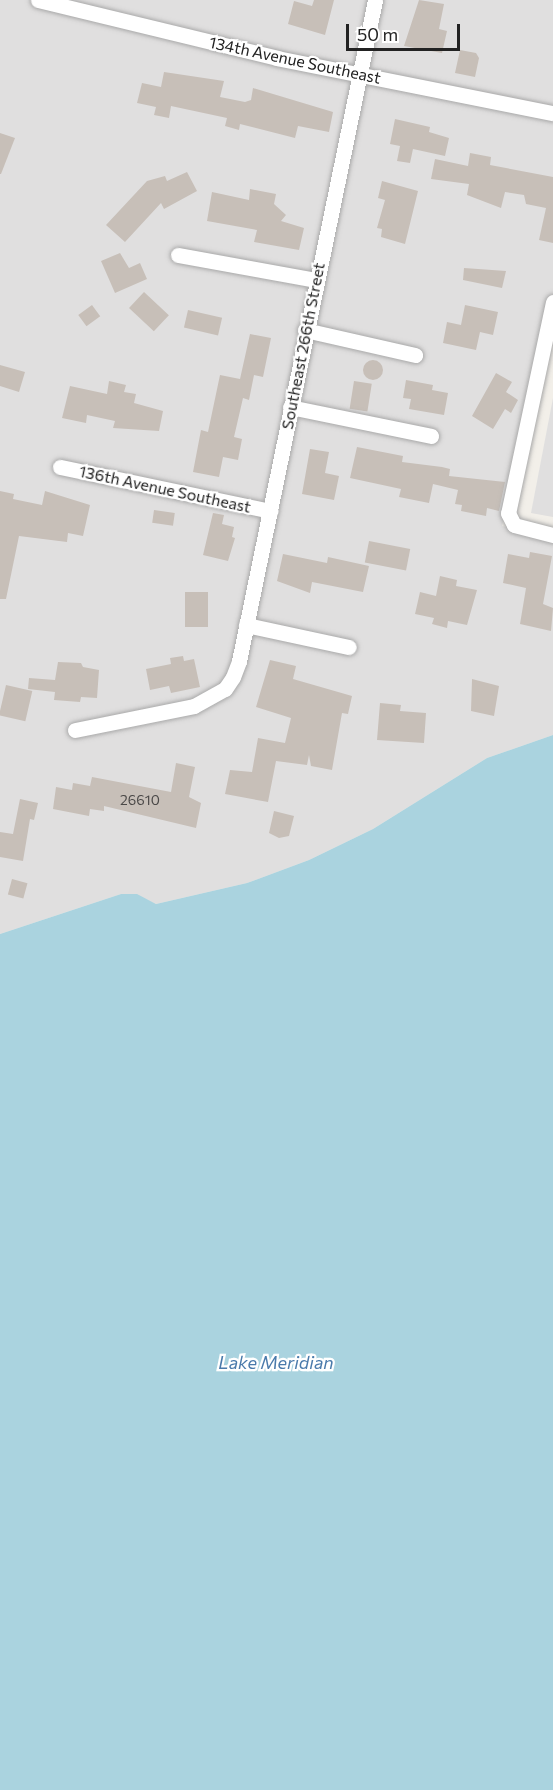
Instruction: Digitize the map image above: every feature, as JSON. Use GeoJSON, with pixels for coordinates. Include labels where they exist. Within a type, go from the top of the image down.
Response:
{"type":"FeatureCollection","features":[{"type":"Feature","properties":{"kind":"street","name":"134th Avenue Southeast"},"geometry":{"type":"LineString","coordinates":[[38,0],[276,58],[553,113]]}},
{"type":"Feature","properties":{"kind":"street","name":"Southeast 266th Street"},"geometry":{"type":"LineString","coordinates":[[75,730],[194,706],[225,688],[239,661],[315,280],[375,0]]}},
{"type":"Feature","properties":{"kind":"street"},"geometry":{"type":"LineString","coordinates":[[178,255],[315,280]]}},
{"type":"Feature","properties":{"kind":"street"},"geometry":{"type":"LineString","coordinates":[[553,302],[508,513],[514,525],[553,535]]}},
{"type":"Feature","properties":{"kind":"street"},"geometry":{"type":"LineString","coordinates":[[305,330],[415,355]]}},
{"type":"Feature","properties":{"kind":"street"},"geometry":{"type":"LineString","coordinates":[[290,407],[431,436]]}},
{"type":"Feature","properties":{"kind":"street","name":"136th Avenue Southeast"},"geometry":{"type":"LineString","coordinates":[[60,467],[270,511]]}},
{"type":"Feature","properties":{"kind":"street"},"geometry":{"type":"LineString","coordinates":[[246,625],[349,646]]}},
{"type":"Feature","properties":{"kind":"shaded area"},"geometry":{"type":"Polygon","coordinates":[[[0,0],[553,0],[553,303],[502,526],[553,537],[553,735],[487,758],[373,829],[309,860],[247,883],[156,904],[141,897],[121,894],[0,934],[0,0]]]}},
{"type":"Feature","properties":{"kind":"shaded area"},"geometry":{"type":"Polygon","coordinates":[[[553,398],[553,517],[531,513],[553,398]]]}},
{"type":"Feature","properties":{"kind":"water","name":"Lake Meridian"},"geometry":{"type":"Polygon","coordinates":[[[553,735],[553,1790],[0,1790],[0,934],[121,894],[137,894],[156,904],[247,883],[309,860],[373,829],[487,758],[553,735]]]}},
{"type":"Feature","properties":{"kind":"building"},"geometry":{"type":"Polygon","coordinates":[[[314,0],[334,0],[325,35],[288,24],[294,1],[312,6],[314,0]]]}},
{"type":"Feature","properties":{"kind":"building"},"geometry":{"type":"Polygon","coordinates":[[[419,0],[444,4],[439,29],[447,31],[442,53],[404,46],[419,0]]]}},
{"type":"Feature","properties":{"kind":"building"},"geometry":{"type":"Polygon","coordinates":[[[460,50],[476,53],[479,58],[475,77],[455,73],[460,50]]]}},
{"type":"Feature","properties":{"kind":"building"},"geometry":{"type":"Polygon","coordinates":[[[164,72],[224,81],[220,97],[245,102],[251,100],[253,88],[333,112],[329,132],[298,126],[295,138],[240,124],[239,130],[225,126],[227,118],[171,106],[169,118],[154,115],[156,107],[137,103],[142,83],[161,87],[164,72]]]}},
{"type":"Feature","properties":{"kind":"building"},"geometry":{"type":"Polygon","coordinates":[[[395,119],[430,127],[429,132],[449,138],[445,156],[413,149],[410,163],[397,161],[400,146],[390,144],[395,119]]]}},
{"type":"Feature","properties":{"kind":"building"},"geometry":{"type":"Polygon","coordinates":[[[0,133],[15,138],[1,174],[0,174],[0,133]]]}},
{"type":"Feature","properties":{"kind":"building"},"geometry":{"type":"Polygon","coordinates":[[[470,153],[491,157],[490,165],[553,177],[553,243],[539,240],[546,208],[526,204],[524,195],[505,192],[501,208],[467,195],[469,184],[431,179],[435,159],[468,166],[470,153]]]}},
{"type":"Feature","properties":{"kind":"building"},"geometry":{"type":"Polygon","coordinates":[[[187,172],[197,191],[164,209],[161,203],[125,242],[106,225],[147,181],[165,176],[167,181],[187,172]]]}},
{"type":"Feature","properties":{"kind":"building"},"geometry":{"type":"Polygon","coordinates":[[[382,181],[418,191],[405,244],[381,237],[382,229],[377,228],[385,200],[378,198],[382,181]]]}},
{"type":"Feature","properties":{"kind":"building"},"geometry":{"type":"Polygon","coordinates":[[[250,189],[276,194],[274,204],[286,215],[281,221],[304,228],[299,250],[254,242],[257,230],[207,221],[212,192],[249,200],[250,189]]]}},
{"type":"Feature","properties":{"kind":"building"},"geometry":{"type":"Polygon","coordinates":[[[120,253],[129,268],[140,263],[147,279],[115,293],[101,261],[120,253]]]}},
{"type":"Feature","properties":{"kind":"building"},"geometry":{"type":"Polygon","coordinates":[[[464,268],[506,271],[502,288],[463,280],[464,268]]]}},
{"type":"Feature","properties":{"kind":"building"},"geometry":{"type":"Polygon","coordinates":[[[144,292],[169,315],[154,331],[129,308],[144,292]]]}},
{"type":"Feature","properties":{"kind":"building"},"geometry":{"type":"Polygon","coordinates":[[[92,305],[100,316],[86,326],[78,315],[92,305]]]}},
{"type":"Feature","properties":{"kind":"building"},"geometry":{"type":"Polygon","coordinates":[[[465,305],[498,312],[493,335],[480,332],[476,350],[443,343],[447,322],[461,325],[465,305]]]}},
{"type":"Feature","properties":{"kind":"building"},"geometry":{"type":"Polygon","coordinates":[[[188,310],[222,318],[218,335],[184,328],[188,310]]]}},
{"type":"Feature","properties":{"kind":"building"},"geometry":{"type":"Polygon","coordinates":[[[250,334],[271,338],[263,377],[254,375],[249,400],[243,398],[234,437],[242,439],[238,460],[223,457],[219,477],[193,472],[201,430],[208,432],[220,375],[240,379],[250,334]]]}},
{"type":"Feature","properties":{"kind":"building"},"geometry":{"type":"Polygon","coordinates":[[[373,360],[380,363],[383,370],[380,377],[373,380],[366,377],[363,370],[366,363],[373,360]]]}},
{"type":"Feature","properties":{"kind":"building"},"geometry":{"type":"Polygon","coordinates":[[[0,365],[25,372],[19,392],[0,386],[0,365]]]}},
{"type":"Feature","properties":{"kind":"building"},"geometry":{"type":"Polygon","coordinates":[[[496,373],[512,382],[506,392],[518,400],[511,413],[505,409],[493,429],[472,416],[496,373]]]}},
{"type":"Feature","properties":{"kind":"building"},"geometry":{"type":"Polygon","coordinates":[[[406,380],[433,385],[432,390],[448,393],[444,415],[409,409],[411,399],[403,398],[406,380]]]}},
{"type":"Feature","properties":{"kind":"building"},"geometry":{"type":"Polygon","coordinates":[[[109,381],[126,385],[124,392],[136,394],[134,403],[163,411],[159,431],[113,428],[115,421],[87,415],[86,423],[62,418],[70,386],[107,394],[109,381]]]}},
{"type":"Feature","properties":{"kind":"building"},"geometry":{"type":"Polygon","coordinates":[[[354,381],[372,384],[367,411],[350,409],[354,381]]]}},
{"type":"Feature","properties":{"kind":"building"},"geometry":{"type":"Polygon","coordinates":[[[357,447],[403,456],[402,462],[450,469],[449,476],[505,482],[499,511],[487,508],[486,516],[461,511],[462,505],[455,504],[458,490],[433,484],[429,503],[399,497],[401,489],[350,478],[357,447]]]}},
{"type":"Feature","properties":{"kind":"building"},"geometry":{"type":"Polygon","coordinates":[[[310,449],[329,452],[325,473],[339,476],[334,500],[302,494],[310,449]]]}},
{"type":"Feature","properties":{"kind":"building"},"geometry":{"type":"Polygon","coordinates":[[[0,491],[14,494],[13,499],[42,505],[45,491],[90,505],[83,536],[68,533],[67,542],[19,536],[6,599],[0,599],[0,491]]]}},
{"type":"Feature","properties":{"kind":"building"},"geometry":{"type":"Polygon","coordinates":[[[154,510],[175,513],[173,526],[152,523],[154,510]]]}},
{"type":"Feature","properties":{"kind":"building"},"geometry":{"type":"Polygon","coordinates":[[[213,513],[224,515],[222,524],[234,527],[232,537],[235,538],[228,561],[203,555],[213,513]]]}},
{"type":"Feature","properties":{"kind":"building"},"geometry":{"type":"Polygon","coordinates":[[[369,541],[410,549],[406,571],[365,563],[369,541]]]}},
{"type":"Feature","properties":{"kind":"building"},"geometry":{"type":"Polygon","coordinates":[[[530,552],[552,556],[543,604],[553,608],[551,631],[520,624],[526,588],[503,583],[508,554],[529,558],[530,552]]]}},
{"type":"Feature","properties":{"kind":"building"},"geometry":{"type":"Polygon","coordinates":[[[283,554],[327,563],[328,557],[369,566],[363,592],[312,582],[310,593],[277,581],[283,554]]]}},
{"type":"Feature","properties":{"kind":"building"},"geometry":{"type":"Polygon","coordinates":[[[440,576],[457,580],[456,586],[477,590],[467,625],[448,621],[447,628],[432,624],[434,618],[415,614],[420,592],[436,596],[440,576]]]}},
{"type":"Feature","properties":{"kind":"building"},"geometry":{"type":"Polygon","coordinates":[[[185,592],[208,592],[208,627],[185,627],[185,592]]]}},
{"type":"Feature","properties":{"kind":"building"},"geometry":{"type":"Polygon","coordinates":[[[183,656],[184,661],[194,659],[200,687],[171,693],[169,686],[150,690],[146,669],[171,664],[170,658],[183,656]]]}},
{"type":"Feature","properties":{"kind":"building"},"geometry":{"type":"Polygon","coordinates":[[[270,660],[296,666],[293,679],[352,696],[348,714],[342,713],[332,770],[311,766],[309,755],[307,765],[276,761],[268,802],[225,794],[230,770],[252,772],[258,738],[285,743],[291,718],[256,707],[270,660]]]}},
{"type":"Feature","properties":{"kind":"building"},"geometry":{"type":"Polygon","coordinates":[[[58,662],[81,663],[83,667],[99,670],[97,698],[81,697],[80,702],[54,700],[55,692],[28,689],[29,678],[55,680],[58,662]]]}},
{"type":"Feature","properties":{"kind":"building"},"geometry":{"type":"Polygon","coordinates":[[[472,679],[499,686],[494,716],[471,711],[472,679]]]}},
{"type":"Feature","properties":{"kind":"building"},"geometry":{"type":"Polygon","coordinates":[[[6,685],[32,691],[25,721],[0,715],[6,685]]]}},
{"type":"Feature","properties":{"kind":"building"},"geometry":{"type":"Polygon","coordinates":[[[380,703],[401,705],[400,711],[426,713],[424,743],[377,740],[380,703]]]}},
{"type":"Feature","properties":{"kind":"building"},"geometry":{"type":"Polygon","coordinates":[[[176,763],[195,767],[189,797],[201,803],[196,828],[104,806],[104,811],[90,809],[89,816],[53,809],[56,787],[72,790],[73,783],[90,786],[92,777],[171,792],[176,763]]]}},
{"type":"Feature","properties":{"kind":"building"},"geometry":{"type":"Polygon","coordinates":[[[20,799],[38,803],[34,820],[30,819],[23,861],[0,857],[0,832],[13,834],[20,799]]]}},
{"type":"Feature","properties":{"kind":"building"},"geometry":{"type":"Polygon","coordinates":[[[274,811],[294,816],[289,836],[279,838],[269,833],[274,811]]]}},
{"type":"Feature","properties":{"kind":"building"},"geometry":{"type":"Polygon","coordinates":[[[12,879],[27,883],[23,899],[8,894],[12,879]]]}}]}
